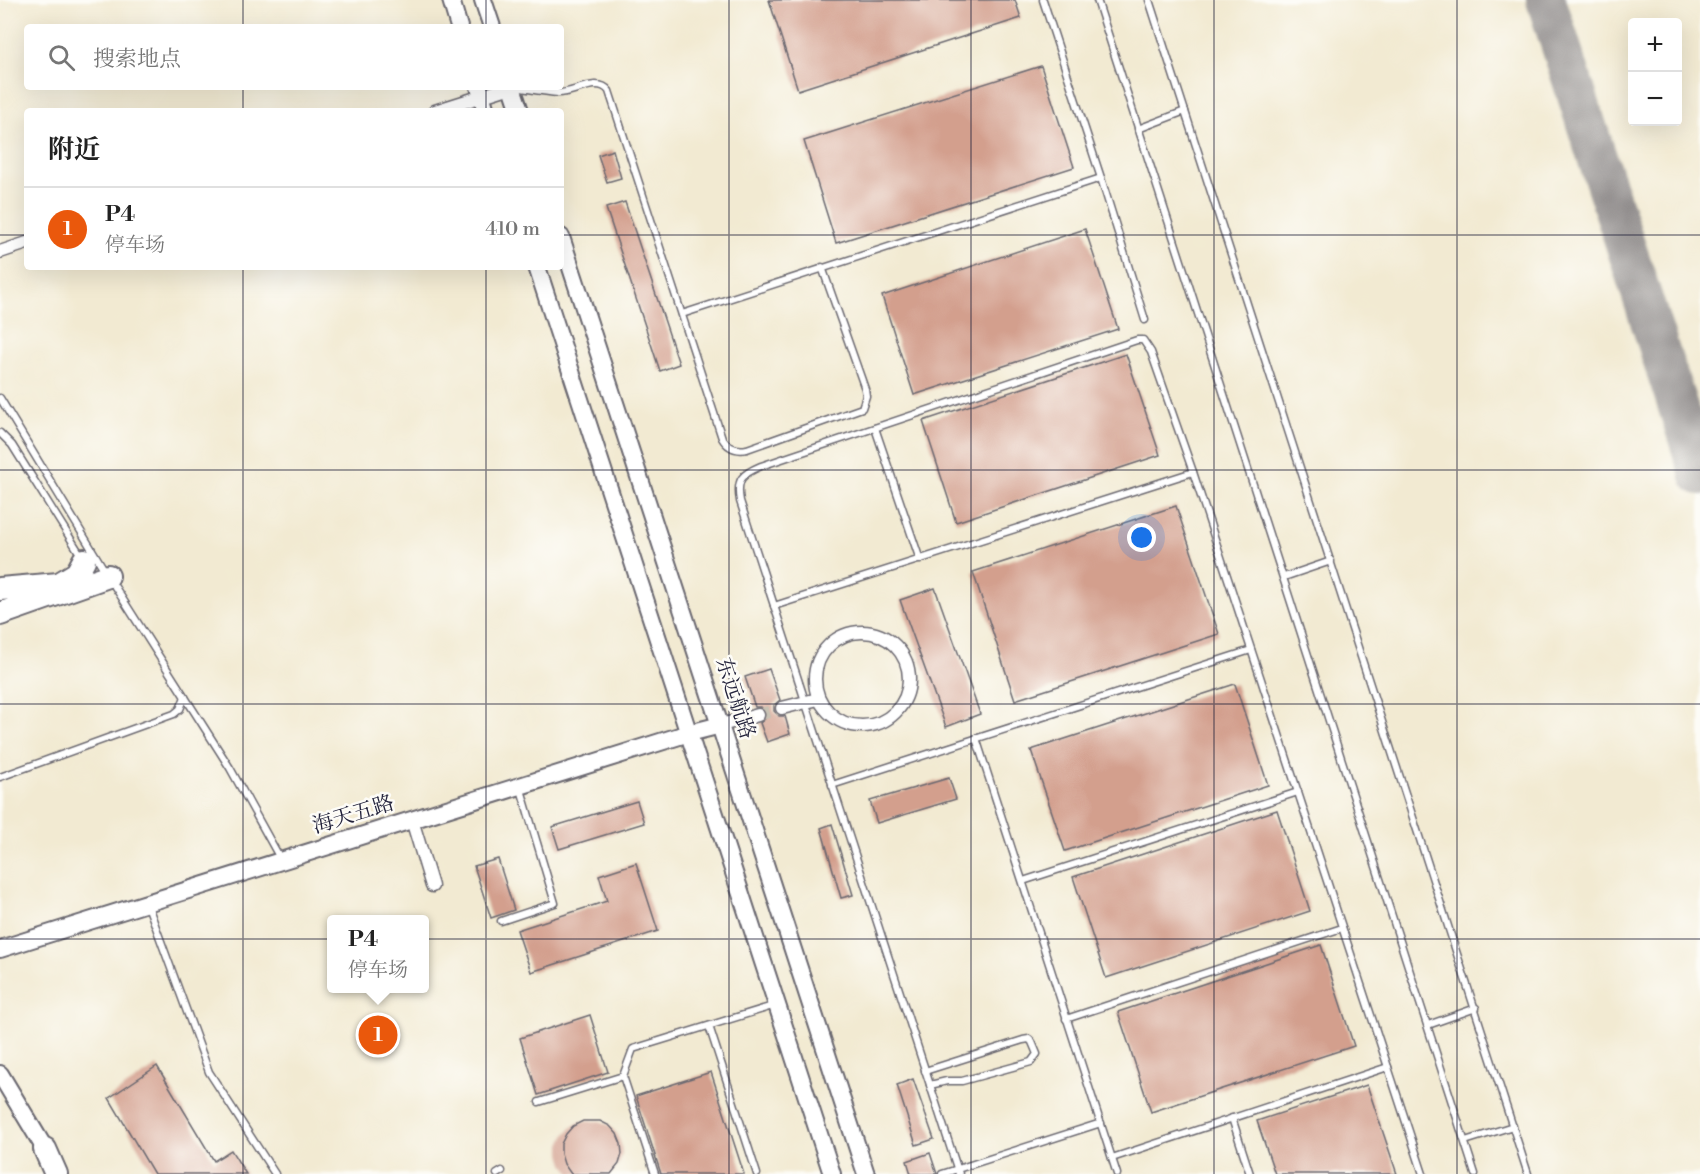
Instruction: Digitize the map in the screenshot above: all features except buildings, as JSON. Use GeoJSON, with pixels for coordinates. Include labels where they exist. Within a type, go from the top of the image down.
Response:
{"type":"FeatureCollection","features":[{"type":"Feature","properties":{"kind":"highway"},"geometry":{"type":"LineString","coordinates":[[0,589],[59,584],[77,573],[84,560]]}},
{"type":"Feature","properties":{"kind":"highway"},"geometry":{"type":"LineString","coordinates":[[0,614],[108,576]]}},
{"type":"Feature","properties":{"kind":"highway"},"geometry":{"type":"LineString","coordinates":[[45,1149],[58,1174]]}},
{"type":"Feature","properties":{"kind":"street"},"geometry":{"type":"LineString","coordinates":[[450,0],[458,24]]}},
{"type":"Feature","properties":{"kind":"street"},"geometry":{"type":"LineString","coordinates":[[483,0],[491,24]]}},
{"type":"Feature","properties":{"kind":"street"},"geometry":{"type":"LineString","coordinates":[[446,108],[504,90]]}},
{"type":"Feature","properties":{"kind":"street"},"geometry":{"type":"LineString","coordinates":[[513,90],[519,108]]}},
{"type":"Feature","properties":{"kind":"street"},"geometry":{"type":"LineString","coordinates":[[0,252],[24,244]]}},
{"type":"Feature","properties":{"kind":"street","name":"东远航路"},"geometry":{"type":"LineString","coordinates":[[564,246],[866,1174]]}},
{"type":"Feature","properties":{"kind":"street"},"geometry":{"type":"LineString","coordinates":[[538,270],[832,1174]]}},
{"type":"Feature","properties":{"kind":"street"},"geometry":{"type":"LineString","coordinates":[[850,633],[871,633],[887,639],[900,650],[907,665],[910,682],[906,698],[896,713],[880,723],[862,727],[844,724],[829,714],[818,699],[814,679],[819,659],[832,642],[850,633]]}},
{"type":"Feature","properties":{"kind":"street"},"geometry":{"type":"LineString","coordinates":[[782,708],[818,699]]}},
{"type":"Feature","properties":{"kind":"street"},"geometry":{"type":"LineString","coordinates":[[721,724],[758,715]]}},
{"type":"Feature","properties":{"kind":"street","name":"海天五路"},"geometry":{"type":"LineString","coordinates":[[0,949],[721,724]]}},
{"type":"Feature","properties":{"kind":"street"},"geometry":{"type":"LineString","coordinates":[[412,820],[432,886]]}},
{"type":"Feature","properties":{"kind":"street"},"geometry":{"type":"LineString","coordinates":[[0,1074],[45,1149]]}},
{"type":"Feature","properties":{"kind":"lane"},"geometry":{"type":"LineString","coordinates":[[1044,0],[1145,320]]}},
{"type":"Feature","properties":{"kind":"lane"},"geometry":{"type":"LineString","coordinates":[[1097,0],[1475,1174]]}},
{"type":"Feature","properties":{"kind":"lane"},"geometry":{"type":"LineString","coordinates":[[1149,0],[1528,1174]]}},
{"type":"Feature","properties":{"kind":"lane"},"geometry":{"type":"LineString","coordinates":[[533,90],[561,94],[598,84],[609,91],[722,438],[734,449],[747,449],[857,410],[865,403],[865,389],[822,267]]}},
{"type":"Feature","properties":{"kind":"lane"},"geometry":{"type":"LineString","coordinates":[[1138,129],[1185,111]]}},
{"type":"Feature","properties":{"kind":"lane"},"geometry":{"type":"LineString","coordinates":[[682,314],[1101,178]]}},
{"type":"Feature","properties":{"kind":"lane"},"geometry":{"type":"LineString","coordinates":[[958,1172],[805,703],[738,487],[741,478],[761,466],[1137,340],[1143,340],[1151,352],[1193,472],[1423,1174]]}},
{"type":"Feature","properties":{"kind":"lane"},"geometry":{"type":"LineString","coordinates":[[0,398],[108,576],[230,768],[281,861]]}},
{"type":"Feature","properties":{"kind":"lane"},"geometry":{"type":"LineString","coordinates":[[875,428],[920,560]]}},
{"type":"Feature","properties":{"kind":"lane"},"geometry":{"type":"LineString","coordinates":[[0,433],[12,445],[84,560]]}},
{"type":"Feature","properties":{"kind":"lane"},"geometry":{"type":"LineString","coordinates":[[774,606],[1193,472]]}},
{"type":"Feature","properties":{"kind":"lane"},"geometry":{"type":"LineString","coordinates":[[1284,577],[1331,561]]}},
{"type":"Feature","properties":{"kind":"lane"},"geometry":{"type":"LineString","coordinates":[[832,785],[1251,650]]}},
{"type":"Feature","properties":{"kind":"lane"},"geometry":{"type":"LineString","coordinates":[[0,777],[174,714],[180,709],[185,698]]}},
{"type":"Feature","properties":{"kind":"lane"},"geometry":{"type":"LineString","coordinates":[[976,738],[1117,1174]]}},
{"type":"Feature","properties":{"kind":"lane"},"geometry":{"type":"LineString","coordinates":[[501,921],[555,903],[520,786]]}},
{"type":"Feature","properties":{"kind":"lane"},"geometry":{"type":"LineString","coordinates":[[1023,881],[1298,792]]}},
{"type":"Feature","properties":{"kind":"lane"},"geometry":{"type":"LineString","coordinates":[[147,903],[209,1072],[275,1174]]}},
{"type":"Feature","properties":{"kind":"lane"},"geometry":{"type":"LineString","coordinates":[[1066,1019],[1342,928]]}},
{"type":"Feature","properties":{"kind":"lane"},"geometry":{"type":"LineString","coordinates":[[655,1174],[623,1076],[633,1049],[777,1005]]}},
{"type":"Feature","properties":{"kind":"lane"},"geometry":{"type":"LineString","coordinates":[[1428,1025],[1476,1008]]}},
{"type":"Feature","properties":{"kind":"lane"},"geometry":{"type":"LineString","coordinates":[[709,1026],[758,1174]]}},
{"type":"Feature","properties":{"kind":"lane"},"geometry":{"type":"LineString","coordinates":[[925,1071],[1023,1040],[1029,1039],[1035,1046],[1037,1054],[1031,1062],[962,1081],[947,1081],[930,1085]]}},
{"type":"Feature","properties":{"kind":"lane"},"geometry":{"type":"LineString","coordinates":[[1112,1158],[1388,1066]]}},
{"type":"Feature","properties":{"kind":"lane"},"geometry":{"type":"LineString","coordinates":[[539,1102],[623,1076]]}},
{"type":"Feature","properties":{"kind":"lane"},"geometry":{"type":"LineString","coordinates":[[1232,1118],[1250,1174]]}},
{"type":"Feature","properties":{"kind":"lane"},"geometry":{"type":"LineString","coordinates":[[942,1174],[958,1172],[1101,1123]]}},
{"type":"Feature","properties":{"kind":"lane"},"geometry":{"type":"LineString","coordinates":[[1465,1142],[1512,1126]]}},
{"type":"Feature","properties":{"kind":"taxiway"},"geometry":{"type":"LineString","coordinates":[[1546,0],[1700,475]]}},
{"type":"Feature","properties":{"kind":"tunnel"},"geometry":{"type":"LineString","coordinates":[[758,715],[782,708]]}},
{"type":"Feature","properties":{"kind":"place","name":"P4"},"geometry":{"type":"Point","coordinates":[378,1035]}}]}
